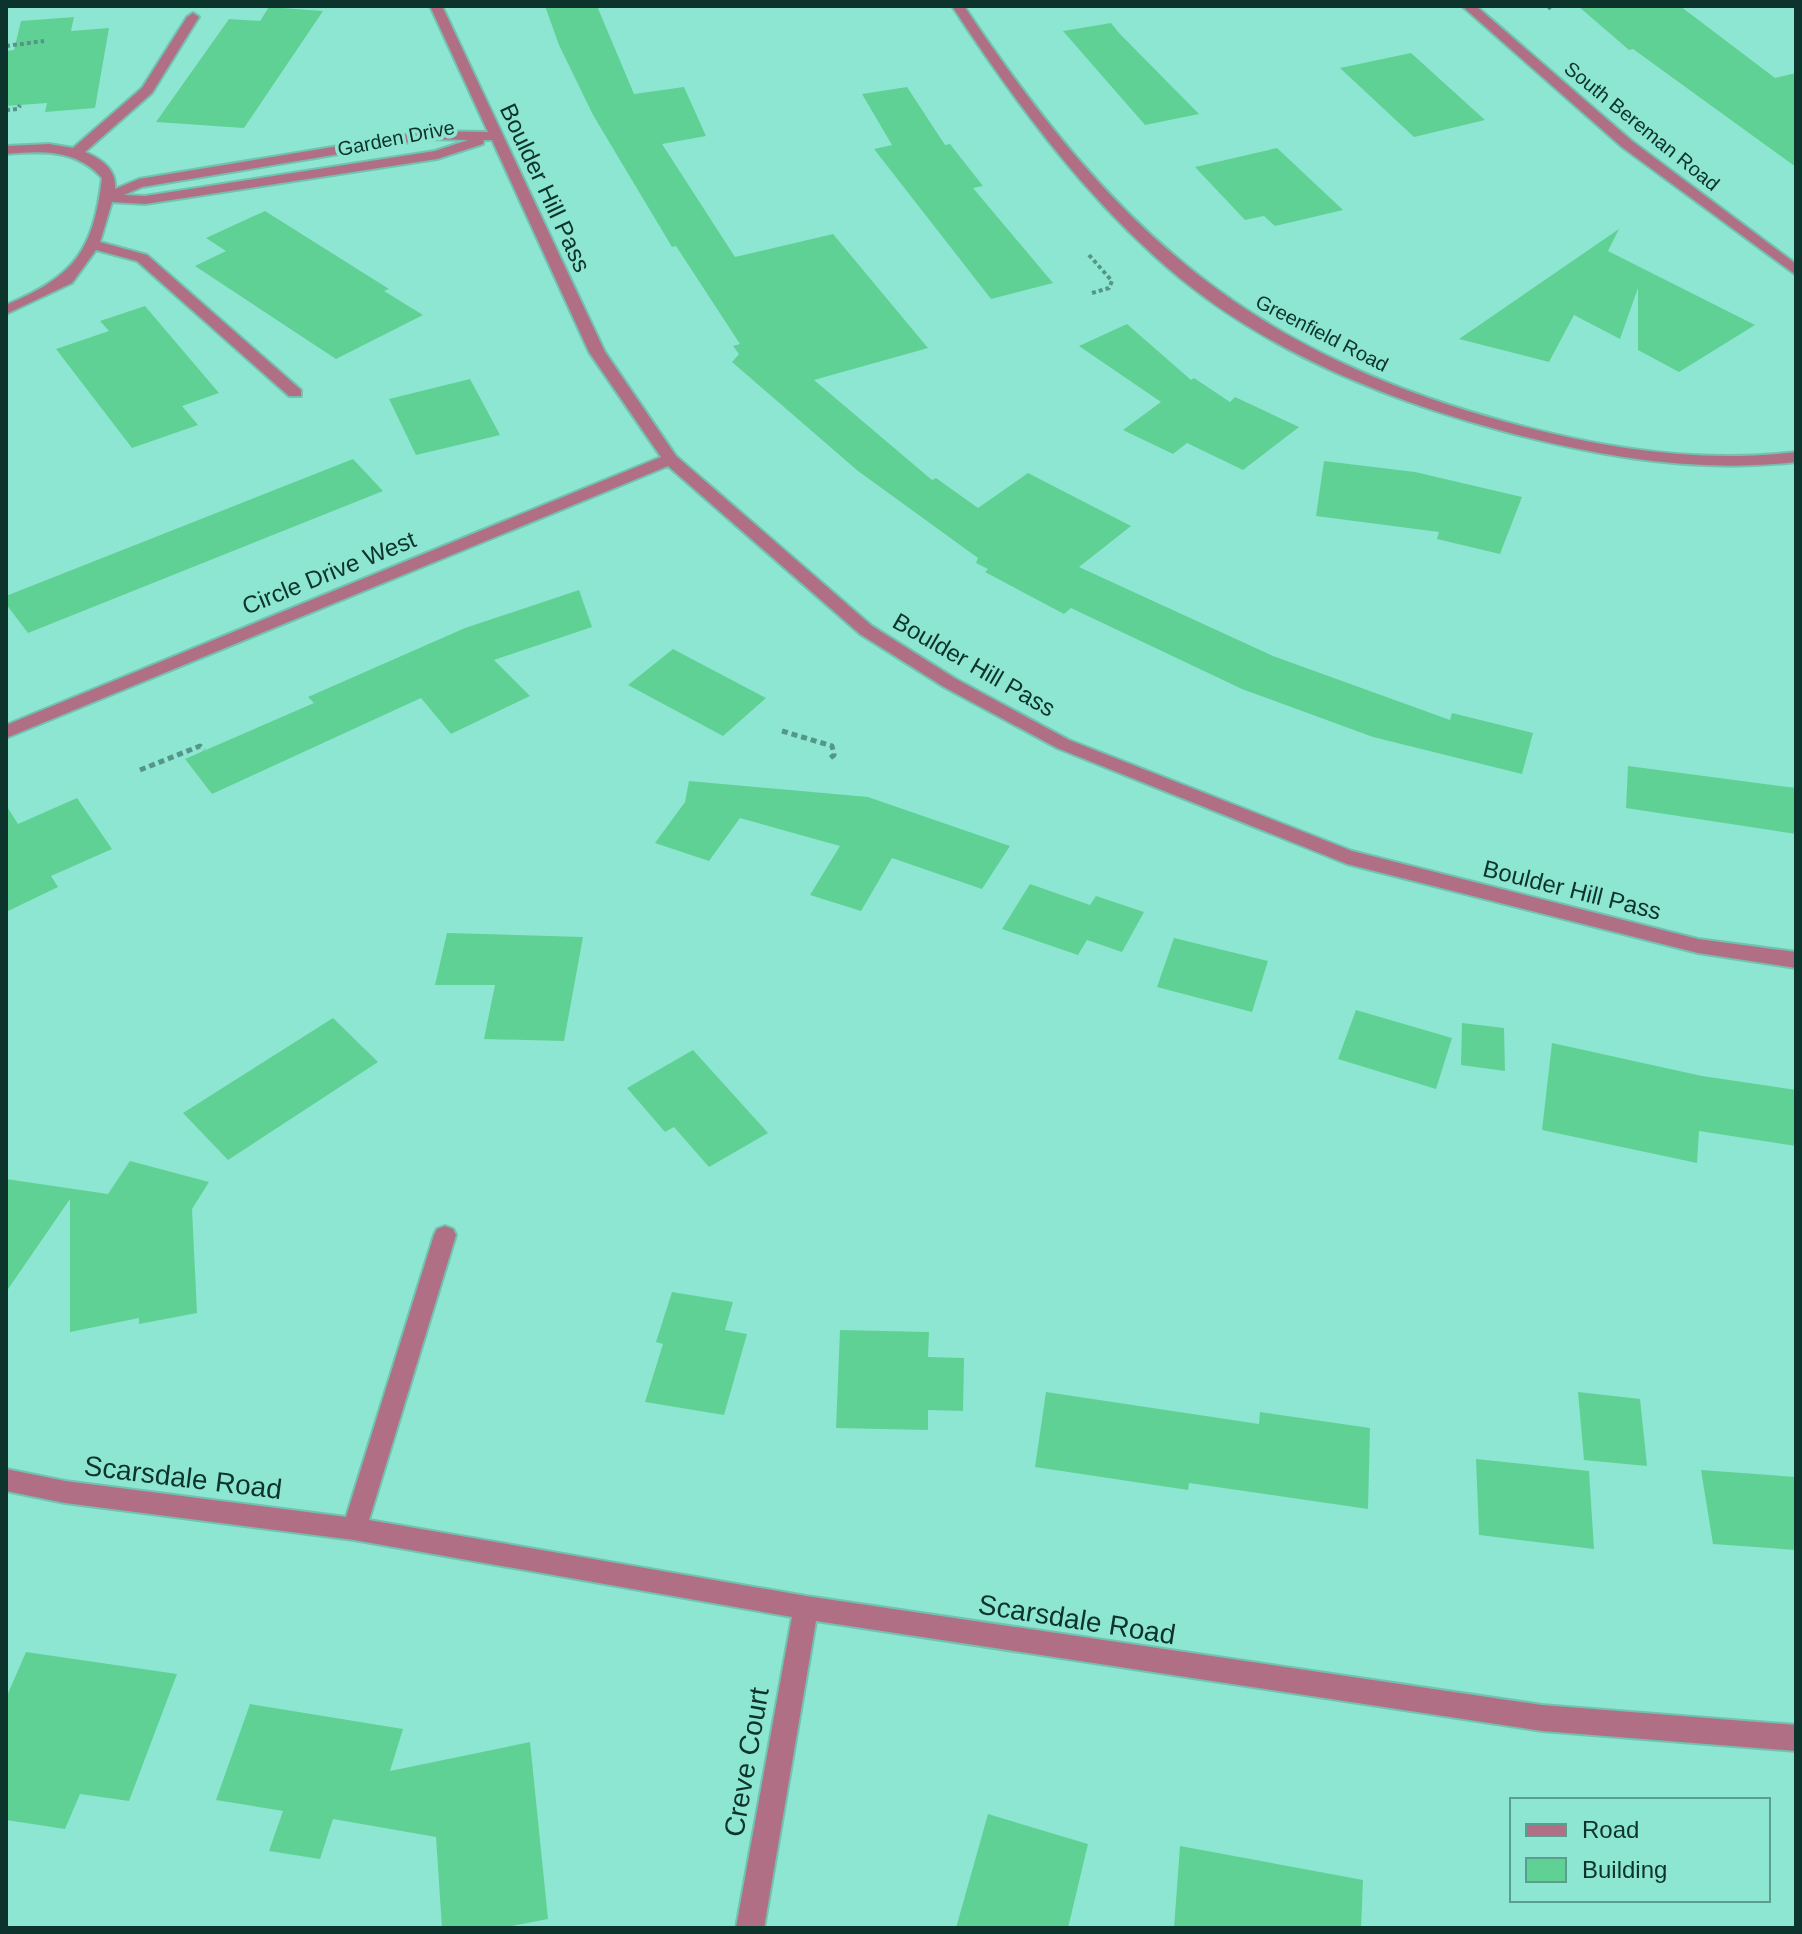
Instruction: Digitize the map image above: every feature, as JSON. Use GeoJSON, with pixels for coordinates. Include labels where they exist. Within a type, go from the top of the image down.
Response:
{"type":"FeatureCollection","features":[{"type":"Feature","properties":{"kind":"street","name":"Boulder Hill Pass"},"geometry":{"type":"LineString","coordinates":[[436,6],[493,136],[597,352],[670,459],[866,630],[950,683],[1063,744],[1347,857],[1698,946],[1796,960]]}},
{"type":"Feature","properties":{"kind":"street","name":"Greenfield Road"},"geometry":{"type":"LineString","coordinates":[[958,6],[1063,153],[1188,276],[1227,306],[1285,341],[1419,401],[1563,441],[1697,462],[1796,457]]}},
{"type":"Feature","properties":{"kind":"street","name":"South Bereman Road"},"geometry":{"type":"LineString","coordinates":[[1468,6],[1627,144],[1796,271]]}},
{"type":"Feature","properties":{"kind":"street"},"geometry":{"type":"LineString","coordinates":[[77,152],[147,90],[193,17]]}},
{"type":"Feature","properties":{"kind":"street","name":"Garden Drive"},"geometry":{"type":"LineString","coordinates":[[107,197],[145,200],[437,155],[493,136]]}},
{"type":"Feature","properties":{"kind":"street"},"geometry":{"type":"LineString","coordinates":[[6,150],[43,147],[77,152],[98,162],[109,177],[107,197],[91,244],[72,275],[6,310]]}},
{"type":"Feature","properties":{"kind":"street"},"geometry":{"type":"LineString","coordinates":[[91,244],[142,258],[295,393]]}},
{"type":"Feature","properties":{"kind":"street","name":"Circle Drive West"},"geometry":{"type":"LineString","coordinates":[[6,732],[670,459]]}},
{"type":"Feature","properties":{"kind":"street"},"geometry":{"type":"LineString","coordinates":[[354,1529],[445,1235]]}},
{"type":"Feature","properties":{"kind":"street","name":"Scarsdale Road"},"geometry":{"type":"LineString","coordinates":[[6,1480],[65,1492],[354,1529],[806,1608],[1542,1718],[1796,1738]]}},
{"type":"Feature","properties":{"kind":"street","name":"Creve Court"},"geometry":{"type":"LineString","coordinates":[[750,1928],[806,1608]]}},
{"type":"Feature","properties":{"kind":"path"},"geometry":{"type":"LineString","coordinates":[[1548,6],[1552,10]]}},
{"type":"Feature","properties":{"kind":"path"},"geometry":{"type":"LineString","coordinates":[[6,46],[44,41]]}},
{"type":"Feature","properties":{"kind":"path"},"geometry":{"type":"LineString","coordinates":[[6,110],[18,109],[20,105]]}},
{"type":"Feature","properties":{"kind":"path"},"geometry":{"type":"LineString","coordinates":[[1089,255],[1112,281],[1109,288],[1092,293]]}},
{"type":"Feature","properties":{"kind":"path"},"geometry":{"type":"LineString","coordinates":[[782,731],[832,746],[834,755],[828,760]]}},
{"type":"Feature","properties":{"kind":"path"},"geometry":{"type":"LineString","coordinates":[[140,770],[200,746],[204,750]]}},
{"type":"Feature","properties":{"kind":"building"},"geometry":{"type":"Polygon","coordinates":[[[545,6],[597,6],[634,94],[684,87],[706,136],[662,144],[735,257],[833,234],[928,348],[814,380],[932,480],[936,478],[978,508],[1028,473],[1131,526],[1079,567],[1273,656],[1450,720],[1452,713],[1533,733],[1522,774],[1373,737],[1242,689],[1071,608],[1064,614],[985,572],[988,569],[976,563],[978,558],[858,471],[732,362],[739,354],[733,346],[740,344],[676,246],[672,247],[593,115],[559,45],[545,6]]]}},
{"type":"Feature","properties":{"kind":"building"},"geometry":{"type":"Polygon","coordinates":[[[1578,6],[1680,6],[1775,78],[1796,73],[1796,167],[1633,49],[1629,50],[1578,6]]]}},
{"type":"Feature","properties":{"kind":"building"},"geometry":{"type":"Polygon","coordinates":[[[269,7],[323,11],[244,128],[156,122],[229,19],[260,21],[269,7]]]}},
{"type":"Feature","properties":{"kind":"building"},"geometry":{"type":"Polygon","coordinates":[[[74,17],[71,31],[109,28],[95,108],[45,112],[47,103],[6,106],[6,51],[14,50],[21,21],[74,17]]]}},
{"type":"Feature","properties":{"kind":"building"},"geometry":{"type":"Polygon","coordinates":[[[1111,23],[1199,114],[1145,125],[1063,31],[1111,23]]]}},
{"type":"Feature","properties":{"kind":"building"},"geometry":{"type":"Polygon","coordinates":[[[1411,53],[1485,120],[1414,137],[1340,68],[1411,53]]]}},
{"type":"Feature","properties":{"kind":"building"},"geometry":{"type":"Polygon","coordinates":[[[907,87],[945,145],[950,144],[983,186],[973,188],[1053,283],[991,299],[874,149],[892,145],[862,94],[907,87]]]}},
{"type":"Feature","properties":{"kind":"building"},"geometry":{"type":"Polygon","coordinates":[[[1277,148],[1343,210],[1275,226],[1264,216],[1245,220],[1195,167],[1277,148]]]}},
{"type":"Feature","properties":{"kind":"building"},"geometry":{"type":"Polygon","coordinates":[[[265,211],[389,289],[384,291],[423,315],[336,359],[195,266],[226,251],[206,238],[265,211]]]}},
{"type":"Feature","properties":{"kind":"building"},"geometry":{"type":"Polygon","coordinates":[[[1619,229],[1608,251],[1755,325],[1679,372],[1638,350],[1638,288],[1620,339],[1574,315],[1549,362],[1459,339],[1619,229]]]}},
{"type":"Feature","properties":{"kind":"building"},"geometry":{"type":"Polygon","coordinates":[[[145,306],[219,393],[182,406],[198,425],[132,448],[56,349],[109,331],[100,321],[145,306]]]}},
{"type":"Feature","properties":{"kind":"building"},"geometry":{"type":"Polygon","coordinates":[[[1127,324],[1191,380],[1194,378],[1230,402],[1235,397],[1299,427],[1243,470],[1187,443],[1173,454],[1123,430],[1161,402],[1079,346],[1127,324]]]}},
{"type":"Feature","properties":{"kind":"building"},"geometry":{"type":"Polygon","coordinates":[[[470,379],[500,435],[416,455],[389,399],[470,379]]]}},
{"type":"Feature","properties":{"kind":"building"},"geometry":{"type":"Polygon","coordinates":[[[353,459],[383,491],[28,633],[6,604],[6,596],[353,459]]]}},
{"type":"Feature","properties":{"kind":"building"},"geometry":{"type":"Polygon","coordinates":[[[1324,461],[1415,472],[1522,497],[1500,554],[1437,539],[1439,532],[1316,516],[1324,461]]]}},
{"type":"Feature","properties":{"kind":"building"},"geometry":{"type":"Polygon","coordinates":[[[579,590],[592,627],[494,660],[530,696],[451,734],[421,698],[212,794],[185,759],[314,703],[308,697],[465,628],[579,590]]]}},
{"type":"Feature","properties":{"kind":"building"},"geometry":{"type":"Polygon","coordinates":[[[673,649],[766,698],[723,736],[628,685],[673,649]]]}},
{"type":"Feature","properties":{"kind":"building"},"geometry":{"type":"Polygon","coordinates":[[[1628,766],[1796,788],[1796,834],[1626,808],[1628,766]]]}},
{"type":"Feature","properties":{"kind":"building"},"geometry":{"type":"Polygon","coordinates":[[[689,781],[868,797],[1010,846],[982,889],[892,858],[861,911],[810,895],[840,846],[740,818],[709,861],[655,843],[685,802],[689,781]]]}},
{"type":"Feature","properties":{"kind":"building"},"geometry":{"type":"Polygon","coordinates":[[[77,798],[112,849],[51,876],[58,887],[6,912],[6,805],[18,824],[77,798]]]}},
{"type":"Feature","properties":{"kind":"building"},"geometry":{"type":"Polygon","coordinates":[[[1030,884],[1090,905],[1096,896],[1144,912],[1122,952],[1087,940],[1078,955],[1002,929],[1030,884]]]}},
{"type":"Feature","properties":{"kind":"building"},"geometry":{"type":"Polygon","coordinates":[[[447,933],[583,937],[564,1041],[484,1039],[495,985],[435,985],[447,933]]]}},
{"type":"Feature","properties":{"kind":"building"},"geometry":{"type":"Polygon","coordinates":[[[1174,938],[1268,961],[1252,1012],[1157,987],[1174,938]]]}},
{"type":"Feature","properties":{"kind":"building"},"geometry":{"type":"Polygon","coordinates":[[[1356,1010],[1452,1038],[1436,1089],[1338,1059],[1356,1010]]]}},
{"type":"Feature","properties":{"kind":"building"},"geometry":{"type":"Polygon","coordinates":[[[333,1018],[378,1062],[228,1160],[183,1113],[333,1018]]]}},
{"type":"Feature","properties":{"kind":"building"},"geometry":{"type":"Polygon","coordinates":[[[1462,1023],[1504,1028],[1505,1071],[1461,1065],[1462,1023]]]}},
{"type":"Feature","properties":{"kind":"building"},"geometry":{"type":"Polygon","coordinates":[[[1552,1043],[1702,1076],[1796,1090],[1796,1146],[1699,1131],[1697,1163],[1542,1130],[1552,1043]]]}},
{"type":"Feature","properties":{"kind":"building"},"geometry":{"type":"Polygon","coordinates":[[[693,1050],[768,1133],[709,1167],[674,1127],[665,1132],[627,1088],[693,1050]]]}},
{"type":"Feature","properties":{"kind":"building"},"geometry":{"type":"Polygon","coordinates":[[[130,1161],[209,1182],[192,1209],[197,1313],[139,1324],[139,1318],[70,1332],[70,1199],[6,1292],[6,1179],[108,1194],[130,1161]]]}},
{"type":"Feature","properties":{"kind":"building"},"geometry":{"type":"Polygon","coordinates":[[[672,1292],[733,1302],[725,1330],[747,1334],[724,1415],[645,1402],[663,1344],[656,1342],[672,1292]]]}},
{"type":"Feature","properties":{"kind":"building"},"geometry":{"type":"Polygon","coordinates":[[[840,1330],[929,1332],[928,1357],[964,1358],[963,1411],[928,1410],[928,1430],[836,1428],[840,1330]]]}},
{"type":"Feature","properties":{"kind":"building"},"geometry":{"type":"Polygon","coordinates":[[[1046,1392],[1259,1424],[1260,1412],[1370,1428],[1368,1509],[1189,1483],[1188,1490],[1035,1467],[1046,1392]]]}},
{"type":"Feature","properties":{"kind":"building"},"geometry":{"type":"Polygon","coordinates":[[[1578,1392],[1640,1399],[1647,1466],[1584,1460],[1578,1392]]]}},
{"type":"Feature","properties":{"kind":"building"},"geometry":{"type":"Polygon","coordinates":[[[1476,1459],[1589,1471],[1594,1549],[1479,1535],[1476,1459]]]}},
{"type":"Feature","properties":{"kind":"building"},"geometry":{"type":"Polygon","coordinates":[[[1701,1470],[1796,1477],[1796,1550],[1713,1544],[1701,1470]]]}},
{"type":"Feature","properties":{"kind":"building"},"geometry":{"type":"Polygon","coordinates":[[[26,1652],[177,1674],[129,1801],[80,1794],[65,1829],[6,1820],[6,1698],[26,1652]]]}},
{"type":"Feature","properties":{"kind":"building"},"geometry":{"type":"Polygon","coordinates":[[[250,1704],[403,1729],[390,1771],[530,1742],[548,1919],[502,1928],[442,1928],[436,1837],[333,1819],[320,1859],[269,1851],[283,1811],[216,1800],[250,1704]]]}},
{"type":"Feature","properties":{"kind":"building"},"geometry":{"type":"Polygon","coordinates":[[[988,1814],[1088,1844],[1068,1928],[956,1928],[988,1814]]]}},
{"type":"Feature","properties":{"kind":"building"},"geometry":{"type":"Polygon","coordinates":[[[1180,1846],[1363,1880],[1361,1928],[1174,1928],[1180,1846]]]}}]}
